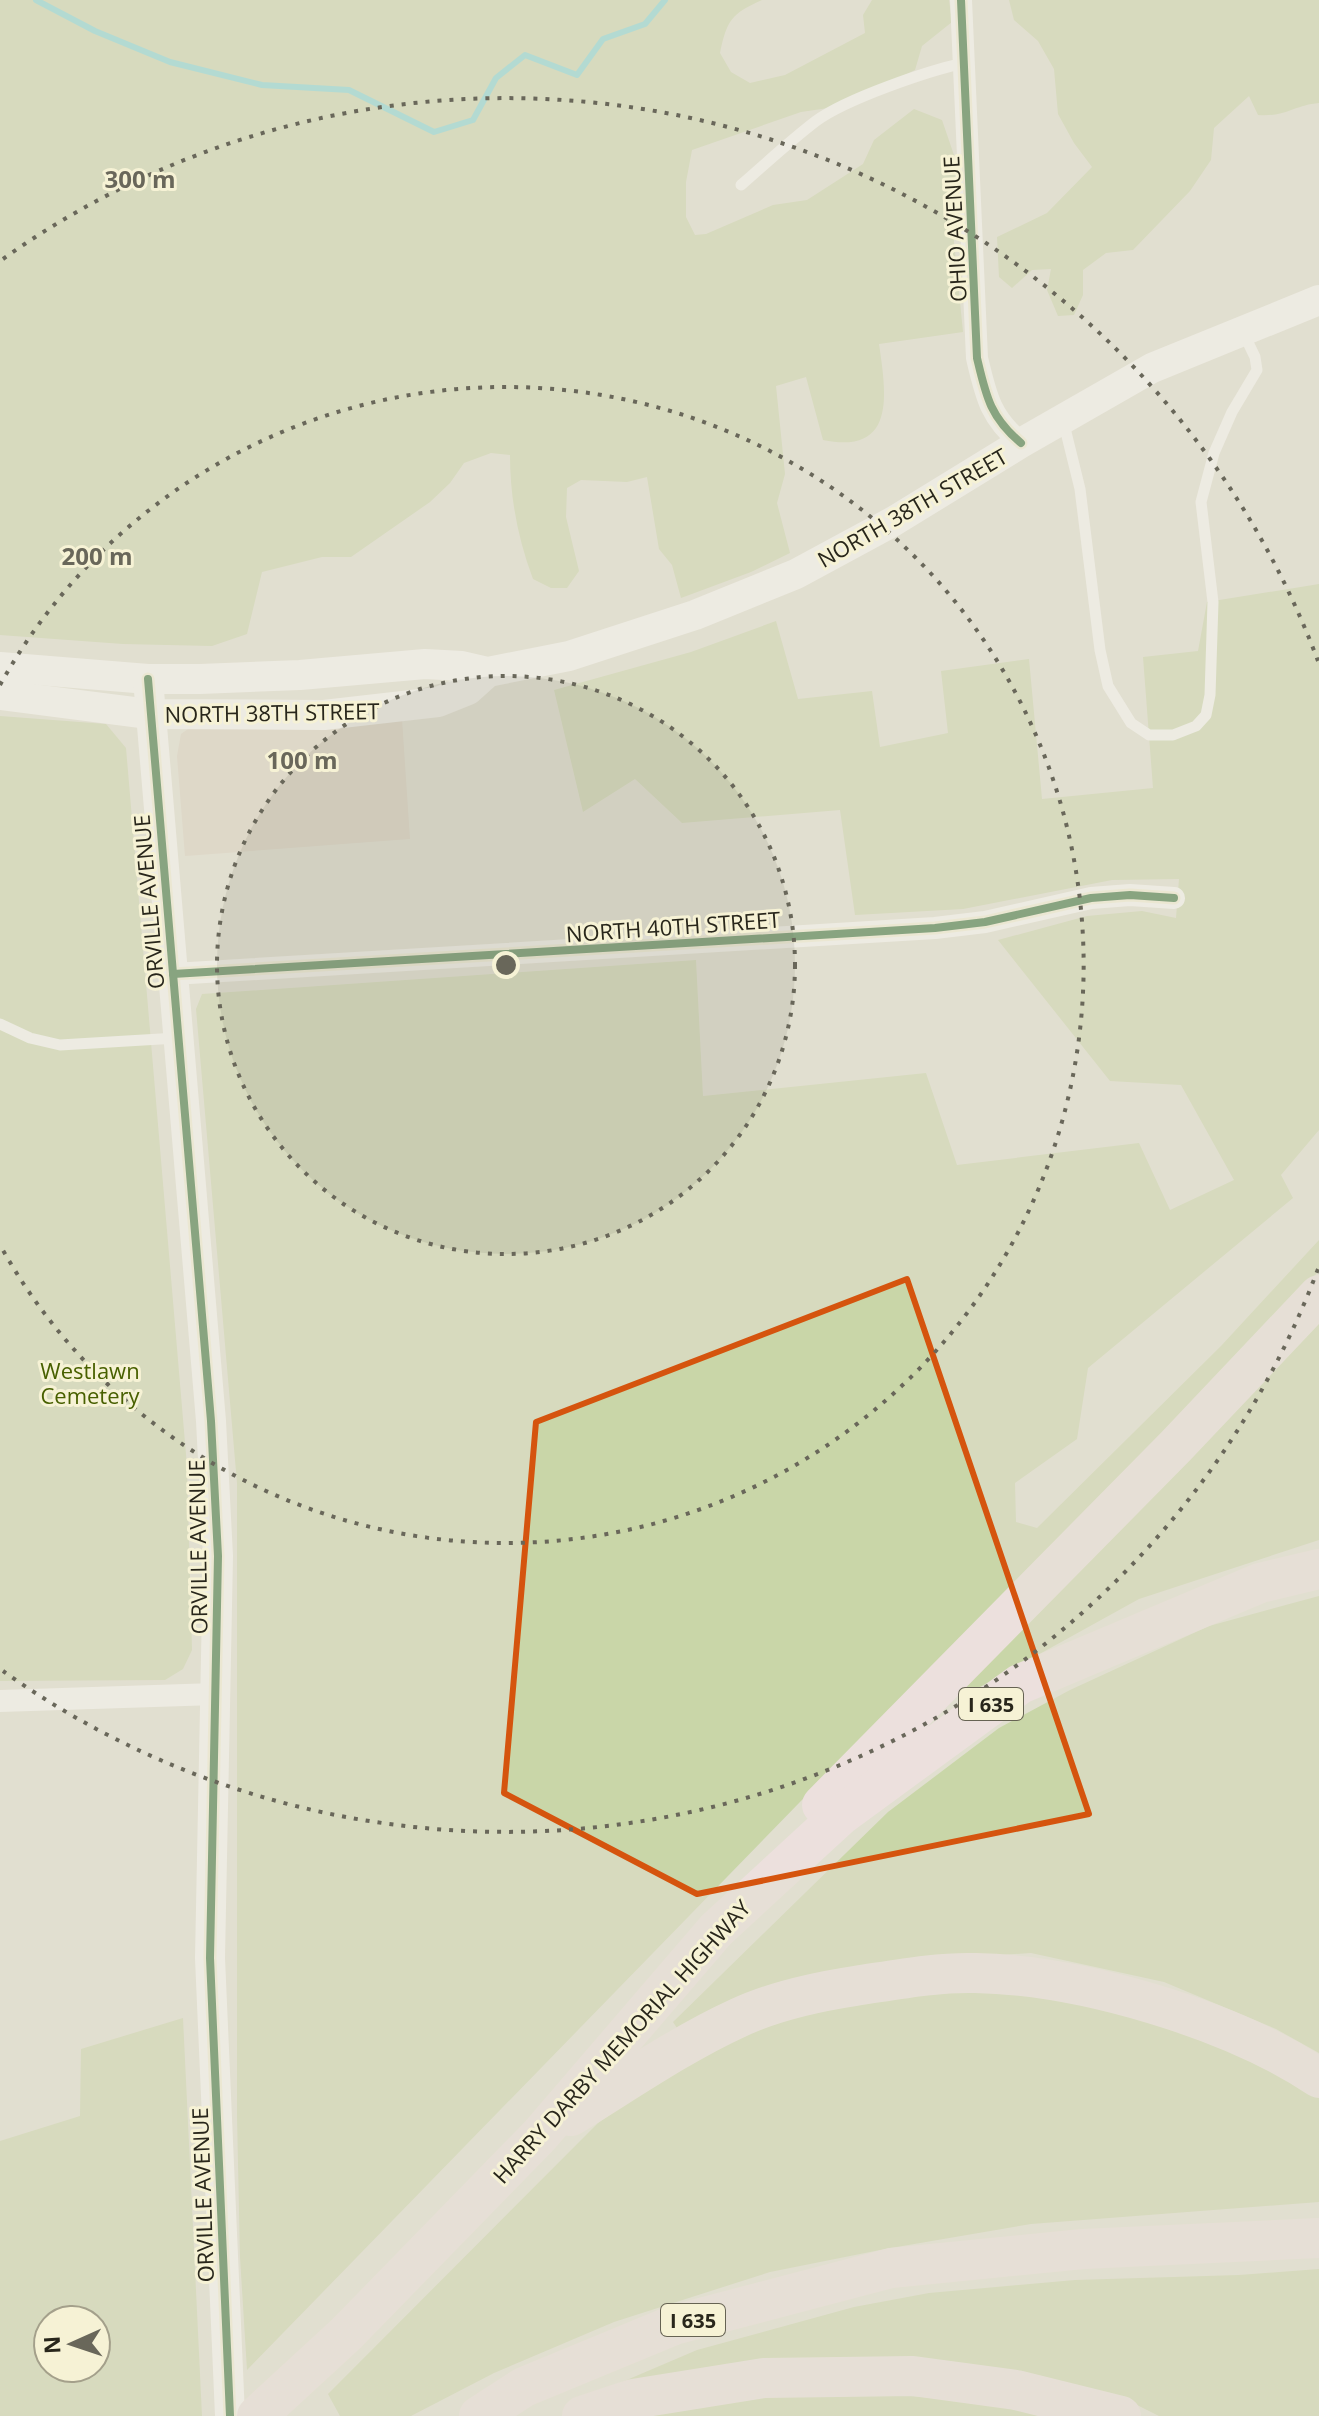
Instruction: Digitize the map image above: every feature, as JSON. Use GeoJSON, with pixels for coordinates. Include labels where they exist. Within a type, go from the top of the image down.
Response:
{"type":"FeatureCollection","features":[{"type":"Feature","properties":{"kind":"highway"},"geometry":{"type":"LineString","coordinates":[[716,1930],[829,1797],[1016,1611],[1319,1295]]}},
{"type":"Feature","properties":{"kind":"highway","name":"HARRY DARBY MEMORIAL HIGHWAY"},"geometry":{"type":"LineString","coordinates":[[257,2416],[346,2334],[540,2135],[716,1930],[841,1815],[1020,1684],[1260,1583],[1319,1569]]}},
{"type":"Feature","properties":{"kind":"highway"},"geometry":{"type":"LineString","coordinates":[[540,2135],[648,2068],[739,2017],[818,1992],[922,1975],[976,1973],[1061,1981],[1169,2008],[1304,2068]]}},
{"type":"Feature","properties":{"kind":"highway","name":"I 635"},"geometry":{"type":"LineString","coordinates":[[479,2416],[524,2387],[674,2325],[891,2268],[1083,2249],[1319,2238]]}},
{"type":"Feature","properties":{"kind":"highway"},"geometry":{"type":"LineString","coordinates":[[582,2416],[633,2399],[764,2378],[900,2376],[1016,2390],[1121,2416]]}},
{"type":"Feature","properties":{"kind":"main road","name":"NORTH 38TH STREET"},"geometry":{"type":"LineString","coordinates":[[0,667],[148,679],[300,675],[425,664],[462,666],[488,672],[569,656],[695,615],[796,574],[894,521],[1152,368],[1319,300]]}},
{"type":"Feature","properties":{"kind":"main road","name":"NORTH 38TH STREET"},"geometry":{"type":"LineString","coordinates":[[0,695],[149,714],[324,715],[438,702],[468,690],[488,672]]}},
{"type":"Feature","properties":{"kind":"main road","name":"ORVILLE AVENUE"},"geometry":{"type":"LineString","coordinates":[[148,679],[212,1436],[218,1556],[210,1958],[230,2416]]}},
{"type":"Feature","properties":{"kind":"street","name":"OHIO AVENUE"},"geometry":{"type":"LineString","coordinates":[[961,0],[977,358],[987,401],[1004,429],[1021,443]]}},
{"type":"Feature","properties":{"kind":"street","name":"NORTH 40TH STREET"},"geometry":{"type":"LineString","coordinates":[[173,974],[935,928],[985,922],[1091,898],[1130,895],[1174,898]]}},
{"type":"Feature","properties":{"kind":"street"},"geometry":{"type":"LineString","coordinates":[[0,1701],[216,1694]]}},
{"type":"Feature","properties":{"kind":"lane"},"geometry":{"type":"LineString","coordinates":[[741,185],[833,111],[894,85],[964,63]]}},
{"type":"Feature","properties":{"kind":"lane"},"geometry":{"type":"LineString","coordinates":[[1063,419],[1080,489],[1100,650],[1108,686],[1131,723],[1149,735],[1173,735],[1196,726],[1206,715],[1210,695],[1213,602],[1201,502],[1214,453],[1232,412],[1257,370],[1255,357],[1243,331]]}},
{"type":"Feature","properties":{"kind":"lane"},"geometry":{"type":"LineString","coordinates":[[0,1024],[30,1038],[60,1045],[177,1038]]}},
{"type":"Feature","properties":{"kind":"highlighted area"},"geometry":{"type":"Polygon","coordinates":[[[907,1279],[1089,1814],[697,1894],[504,1793],[536,1422],[907,1279]]]}},
{"type":"Feature","properties":{"kind":"shaded area"},"geometry":{"type":"Polygon","coordinates":[[[402,718],[410,839],[185,856],[177,756],[181,734],[195,724],[402,718]]]}},
{"type":"Feature","properties":{"kind":"green space"},"geometry":{"type":"Polygon","coordinates":[[[0,0],[762,0],[732,19],[720,53],[731,72],[750,83],[785,75],[865,33],[863,15],[872,0],[949,0],[952,22],[922,46],[915,70],[842,106],[801,112],[692,150],[686,182],[686,217],[695,235],[706,234],[773,205],[807,200],[863,164],[874,140],[914,109],[942,120],[955,158],[954,242],[963,332],[879,344],[884,400],[875,429],[864,438],[847,442],[823,440],[806,377],[776,386],[785,474],[777,503],[790,553],[751,572],[681,598],[672,565],[659,549],[647,477],[627,482],[581,480],[567,488],[566,517],[579,571],[567,588],[551,588],[533,579],[528,564],[513,503],[510,455],[491,453],[464,463],[450,483],[430,502],[351,557],[322,557],[262,572],[247,634],[212,646],[123,644],[0,635],[0,0]]]}},
{"type":"Feature","properties":{"kind":"green space"},"geometry":{"type":"Polygon","coordinates":[[[1009,0],[1319,0],[1319,103],[1276,114],[1258,115],[1249,96],[1214,128],[1211,160],[1190,191],[1133,250],[1106,253],[1083,270],[1083,295],[1074,315],[1058,316],[1047,290],[1051,269],[1032,270],[1012,288],[999,277],[997,237],[1047,213],[1092,167],[1058,114],[1054,69],[1038,41],[1014,20],[1009,0]]]}},
{"type":"Feature","properties":{"kind":"green space"},"geometry":{"type":"Polygon","coordinates":[[[1319,584],[1319,1130],[1281,1175],[1293,1198],[1088,1368],[1077,1439],[1015,1483],[1016,1522],[1037,1528],[1221,1346],[1319,1240],[1319,1271],[1171,1429],[836,1765],[247,2370],[240,2257],[237,2116],[237,1483],[196,1009],[202,994],[696,960],[703,1096],[926,1073],[957,1165],[1139,1143],[1170,1210],[1234,1180],[1181,1085],[1110,1081],[998,940],[1087,916],[1142,911],[1176,918],[1179,879],[1112,880],[963,909],[855,915],[840,810],[682,823],[635,779],[583,812],[554,690],[691,652],[776,621],[798,699],[872,691],[880,747],[948,733],[941,671],[1029,659],[1042,799],[1153,788],[1143,657],[1198,651],[1207,602],[1319,584]]]}},
{"type":"Feature","properties":{"kind":"green space","name":"Westlawn Cemetery"},"geometry":{"type":"Polygon","coordinates":[[[0,716],[106,724],[126,748],[187,1466],[192,1650],[183,1669],[165,1680],[0,1681],[0,716]]]}},
{"type":"Feature","properties":{"kind":"green space"},"geometry":{"type":"Polygon","coordinates":[[[1319,1310],[1319,1540],[1139,1599],[971,1692],[961,1689],[1319,1310]]]}},
{"type":"Feature","properties":{"kind":"green space"},"geometry":{"type":"Polygon","coordinates":[[[1319,1596],[1319,2053],[1276,2029],[1164,1982],[1031,1953],[883,1962],[679,2031],[673,2022],[888,1812],[999,1728],[1070,1690],[1209,1626],[1319,1596]]]}},
{"type":"Feature","properties":{"kind":"green space"},"geometry":{"type":"Polygon","coordinates":[[[1034,1988],[1186,2025],[1319,2085],[1319,2202],[1031,2224],[770,2272],[614,2322],[494,2373],[411,2416],[340,2416],[328,2394],[598,2123],[692,2057],[823,2001],[1034,1988]]]}},
{"type":"Feature","properties":{"kind":"green space"},"geometry":{"type":"Polygon","coordinates":[[[183,2018],[202,2416],[0,2416],[0,2141],[80,2116],[81,2049],[183,2018]]]}},
{"type":"Feature","properties":{"kind":"green space"},"geometry":{"type":"Polygon","coordinates":[[[1319,2269],[1319,2416],[1159,2416],[1117,2395],[632,2386],[622,2382],[697,2350],[854,2307],[929,2293],[1075,2280],[1319,2269]]]}},
{"type":"Feature","properties":{"kind":"green space"},"geometry":{"type":"Polygon","coordinates":[[[790,2393],[889,2394],[976,2402],[1049,2416],[644,2416],[790,2393]]]}},
{"type":"Feature","properties":{"kind":"waterway"},"geometry":{"type":"LineString","coordinates":[[36,0],[95,31],[170,62],[262,85],[349,90],[434,132],[473,120],[496,78],[525,55],[577,75],[603,39],[645,24],[665,0]]}},
{"type":"Feature","properties":{"kind":"cycle path"},"geometry":{"type":"LineString","coordinates":[[961,0],[977,358],[983,384],[996,415],[1021,443]]}},
{"type":"Feature","properties":{"kind":"cycle path"},"geometry":{"type":"LineString","coordinates":[[148,679],[211,1421],[218,1556],[210,1958],[230,2416]]}},
{"type":"Feature","properties":{"kind":"cycle path"},"geometry":{"type":"LineString","coordinates":[[173,974],[935,928],[985,922],[1091,898],[1130,895],[1174,898]]}}]}
